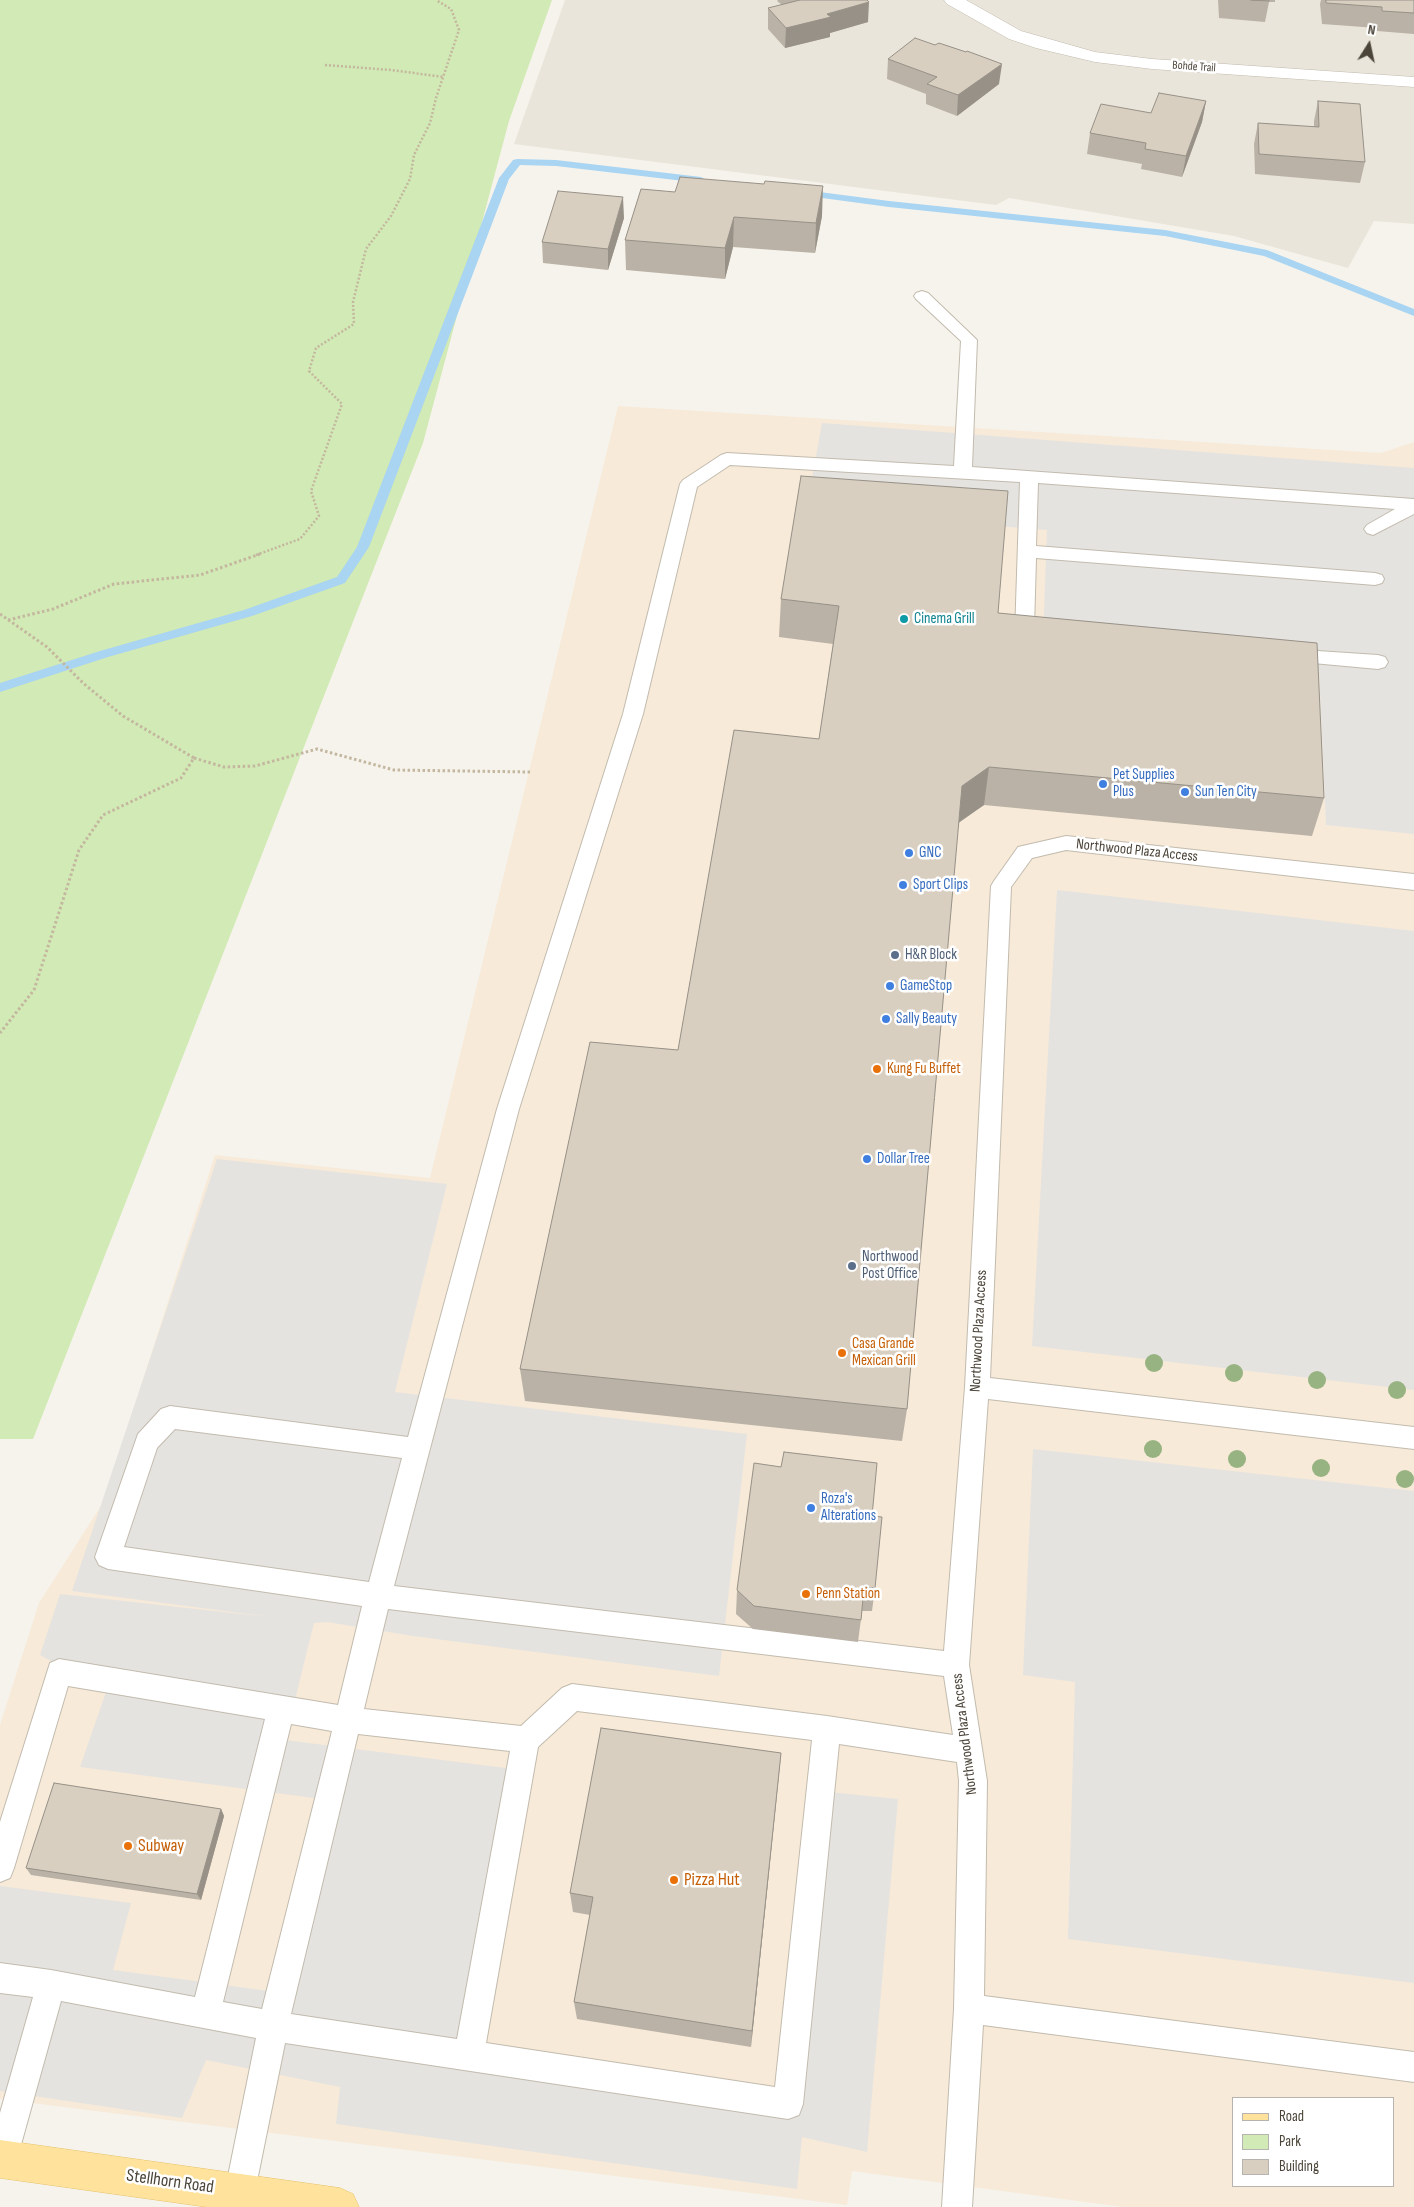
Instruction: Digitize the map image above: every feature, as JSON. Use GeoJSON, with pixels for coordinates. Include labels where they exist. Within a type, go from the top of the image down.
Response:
{"type":"FeatureCollection","features":[{"type":"Feature","properties":{"kind":"main road","name":"Stellhorn Road"},"geometry":{"type":"LineString","coordinates":[[1,2159],[340,2207]]}},
{"type":"Feature","properties":{"kind":"street","name":"Bohde Trail"},"geometry":{"type":"LineString","coordinates":[[952,0],[1015,35],[1042,44],[1095,57],[1152,64],[1414,82]]}},
{"type":"Feature","properties":{"kind":"lane"},"geometry":{"type":"LineString","coordinates":[[922,296],[969,340],[963,472]]}},
{"type":"Feature","properties":{"kind":"lane"},"geometry":{"type":"LineString","coordinates":[[240,2192],[273,2026],[347,1720],[416,1448],[508,1109],[633,714],[689,484],[727,459],[963,472],[1414,506]]}},
{"type":"Feature","properties":{"kind":"lane"},"geometry":{"type":"LineString","coordinates":[[1028,477],[1024,634],[1054,636]]}},
{"type":"Feature","properties":{"kind":"lane"},"geometry":{"type":"LineString","coordinates":[[1372,529],[1414,506]]}},
{"type":"Feature","properties":{"kind":"lane"},"geometry":{"type":"LineString","coordinates":[[1026,551],[1375,579]]}},
{"type":"Feature","properties":{"kind":"lane"},"geometry":{"type":"LineString","coordinates":[[1270,653],[1378,662]]}},
{"type":"Feature","properties":{"kind":"lane","name":"Northwood Plaza Access"},"geometry":{"type":"LineString","coordinates":[[957,2207],[970,2008],[973,1781],[956,1665],[977,1387],[1001,886],[1025,852],[1066,843],[1414,882]]}},
{"type":"Feature","properties":{"kind":"lane"},"geometry":{"type":"LineString","coordinates":[[977,1387],[1414,1438]]}},
{"type":"Feature","properties":{"kind":"lane"},"geometry":{"type":"LineString","coordinates":[[416,1448],[170,1417],[147,1442],[108,1557],[378,1596],[956,1665]]}},
{"type":"Feature","properties":{"kind":"lane"},"geometry":{"type":"LineString","coordinates":[[0,1868],[59,1672],[347,1720],[526,1740]]}},
{"type":"Feature","properties":{"kind":"lane"},"geometry":{"type":"LineString","coordinates":[[469,2057],[526,1740],[572,1697],[826,1729],[968,1751]]}},
{"type":"Feature","properties":{"kind":"lane"},"geometry":{"type":"LineString","coordinates":[[205,2014],[281,1709]]}},
{"type":"Feature","properties":{"kind":"lane"},"geometry":{"type":"LineString","coordinates":[[0,1978],[51,1985],[273,2026],[788,2104],[826,1729]]}},
{"type":"Feature","properties":{"kind":"lane"},"geometry":{"type":"LineString","coordinates":[[1,2159],[51,1985]]}},
{"type":"Feature","properties":{"kind":"lane"},"geometry":{"type":"LineString","coordinates":[[970,2008],[1414,2067]]}},
{"type":"Feature","properties":{"kind":"path"},"geometry":{"type":"LineString","coordinates":[[8,620],[53,609],[114,584],[200,575],[300,539],[319,516],[311,492],[342,404],[309,370],[316,348],[354,324],[353,302],[366,249],[391,216],[410,179],[414,155],[430,123],[436,98],[459,30],[451,9],[436,0]]}},
{"type":"Feature","properties":{"kind":"path"},"geometry":{"type":"LineString","coordinates":[[324,66],[391,70],[444,77]]}},
{"type":"Feature","properties":{"kind":"path"},"geometry":{"type":"LineString","coordinates":[[0,614],[47,647],[83,683],[123,716],[194,758],[224,767],[255,766],[317,749],[394,770],[531,772]]}},
{"type":"Feature","properties":{"kind":"path"},"geometry":{"type":"LineString","coordinates":[[0,1033],[34,990],[79,850],[103,815],[181,778],[194,758]]}},
{"type":"Feature","properties":{"kind":"shaded area"},"geometry":{"type":"Polygon","coordinates":[[[565,0],[1414,0],[1414,224],[1374,221],[1348,268],[1234,236],[1009,198],[996,205],[514,144],[565,0]]]}},
{"type":"Feature","properties":{"kind":"shaded area"},"geometry":{"type":"Polygon","coordinates":[[[618,406],[1381,453],[1414,442],[1414,2207],[1123,2207],[852,2171],[847,2205],[0,2099],[0,1725],[39,1603],[104,1501],[215,1155],[430,1178],[618,406]]]}},
{"type":"Feature","properties":{"kind":"shaded area"},"geometry":{"type":"Polygon","coordinates":[[[822,423],[1414,468],[1414,834],[1326,825],[1319,669],[1043,639],[1047,530],[806,511],[822,423]]]}},
{"type":"Feature","properties":{"kind":"shaded area"},"geometry":{"type":"Polygon","coordinates":[[[1057,890],[1414,931],[1414,1390],[1032,1346],[1057,890]]]}},
{"type":"Feature","properties":{"kind":"shaded area"},"geometry":{"type":"Polygon","coordinates":[[[217,1159],[447,1184],[395,1392],[747,1434],[719,1676],[413,1636],[327,1622],[314,1623],[285,1740],[529,1771],[481,2050],[780,2090],[810,1790],[898,1799],[867,2152],[802,2137],[797,2189],[336,2124],[340,2087],[206,2060],[182,2118],[0,2091],[0,1886],[131,1903],[113,1970],[269,1991],[314,1798],[80,1767],[106,1692],[40,1655],[60,1594],[270,1617],[72,1591],[217,1159]]]}},
{"type":"Feature","properties":{"kind":"shaded area"},"geometry":{"type":"Polygon","coordinates":[[[1033,1449],[1414,1491],[1414,1983],[1068,1939],[1075,1682],[1023,1675],[1033,1449]]]}},
{"type":"Feature","properties":{"kind":"green space"},"geometry":{"type":"Polygon","coordinates":[[[0,0],[552,0],[509,121],[423,443],[33,1439],[0,1439],[0,0]]]}},
{"type":"Feature","properties":{"kind":"building"},"geometry":{"type":"Polygon","coordinates":[[[800,0],[867,0],[869,2],[827,14],[831,17],[786,28],[768,8],[800,0]]]}},
{"type":"Feature","properties":{"kind":"building"},"geometry":{"type":"Polygon","coordinates":[[[1326,0],[1414,0],[1414,13],[1382,11],[1382,7],[1326,3],[1326,0]]]}},
{"type":"Feature","properties":{"kind":"building"},"geometry":{"type":"Polygon","coordinates":[[[915,38],[935,45],[939,43],[967,51],[1002,64],[958,95],[927,84],[937,77],[888,59],[915,38]]]}},
{"type":"Feature","properties":{"kind":"building"},"geometry":{"type":"Polygon","coordinates":[[[1159,93],[1206,101],[1186,156],[1145,149],[1146,143],[1090,133],[1101,104],[1151,113],[1159,93]]]}},
{"type":"Feature","properties":{"kind":"building"},"geometry":{"type":"Polygon","coordinates":[[[1318,101],[1360,104],[1365,162],[1259,154],[1258,123],[1319,127],[1318,101]]]}},
{"type":"Feature","properties":{"kind":"building"},"geometry":{"type":"Polygon","coordinates":[[[680,177],[764,184],[765,181],[823,186],[816,223],[734,217],[725,248],[625,240],[641,189],[675,192],[680,177]]]}},
{"type":"Feature","properties":{"kind":"building"},"geometry":{"type":"Polygon","coordinates":[[[558,191],[623,197],[608,249],[542,242],[558,191]]]}},
{"type":"Feature","properties":{"kind":"building"},"geometry":{"type":"Polygon","coordinates":[[[801,476],[1008,491],[998,613],[1317,643],[1324,798],[989,767],[962,786],[907,1409],[520,1369],[590,1042],[678,1050],[734,730],[819,739],[839,606],[781,599],[801,476]]]}},
{"type":"Feature","properties":{"kind":"building"},"geometry":{"type":"Polygon","coordinates":[[[784,1452],[877,1463],[872,1516],[882,1517],[875,1588],[864,1587],[861,1620],[754,1606],[737,1590],[754,1463],[781,1467],[784,1452]]]}},
{"type":"Feature","properties":{"kind":"building","name":"Pizza Hut"},"geometry":{"type":"Polygon","coordinates":[[[601,1728],[781,1753],[752,2031],[574,2002],[593,1897],[570,1893],[601,1728]]]}},
{"type":"Feature","properties":{"kind":"building","name":"Subway"},"geometry":{"type":"Polygon","coordinates":[[[54,1783],[221,1809],[197,1894],[26,1868],[54,1783]]]}},
{"type":"Feature","properties":{"kind":"waterway"},"geometry":{"type":"LineString","coordinates":[[0,688],[104,654],[248,613],[341,580],[363,547],[504,178],[517,162],[556,163],[701,180]]}},
{"type":"Feature","properties":{"kind":"waterway"},"geometry":{"type":"LineString","coordinates":[[804,193],[889,204],[1165,233],[1267,253],[1414,313]]}},
{"type":"Feature","properties":{"kind":"place","name":"Cinema Grill"},"geometry":{"type":"Point","coordinates":[904,619]}},
{"type":"Feature","properties":{"kind":"place","name":"Pet Supplies Plus"},"geometry":{"type":"Point","coordinates":[1103,784]}},
{"type":"Feature","properties":{"kind":"place","name":"Sun Ten City"},"geometry":{"type":"Point","coordinates":[1185,792]}},
{"type":"Feature","properties":{"kind":"place","name":"GNC"},"geometry":{"type":"Point","coordinates":[909,853]}},
{"type":"Feature","properties":{"kind":"place","name":"Sport Clips"},"geometry":{"type":"Point","coordinates":[903,885]}},
{"type":"Feature","properties":{"kind":"place","name":"H&R Block"},"geometry":{"type":"Point","coordinates":[895,955]}},
{"type":"Feature","properties":{"kind":"place","name":"GameStop"},"geometry":{"type":"Point","coordinates":[890,986]}},
{"type":"Feature","properties":{"kind":"place","name":"Sally Beauty"},"geometry":{"type":"Point","coordinates":[886,1019]}},
{"type":"Feature","properties":{"kind":"place","name":"Kung Fu Buffet"},"geometry":{"type":"Point","coordinates":[877,1069]}},
{"type":"Feature","properties":{"kind":"place","name":"Dollar Tree"},"geometry":{"type":"Point","coordinates":[867,1159]}},
{"type":"Feature","properties":{"kind":"place","name":"Northwood Post Office"},"geometry":{"type":"Point","coordinates":[852,1266]}},
{"type":"Feature","properties":{"kind":"place","name":"Casa Grande Mexican Grill"},"geometry":{"type":"Point","coordinates":[842,1353]}},
{"type":"Feature","properties":{"kind":"place","name":"Roza's Alterations"},"geometry":{"type":"Point","coordinates":[811,1508]}},
{"type":"Feature","properties":{"kind":"place","name":"Penn Station"},"geometry":{"type":"Point","coordinates":[806,1594]}},
{"type":"Feature","properties":{"kind":"place","name":"Subway"},"geometry":{"type":"Point","coordinates":[128,1846]}},
{"type":"Feature","properties":{"kind":"place","name":"Pizza Hut"},"geometry":{"type":"Point","coordinates":[674,1880]}}]}
